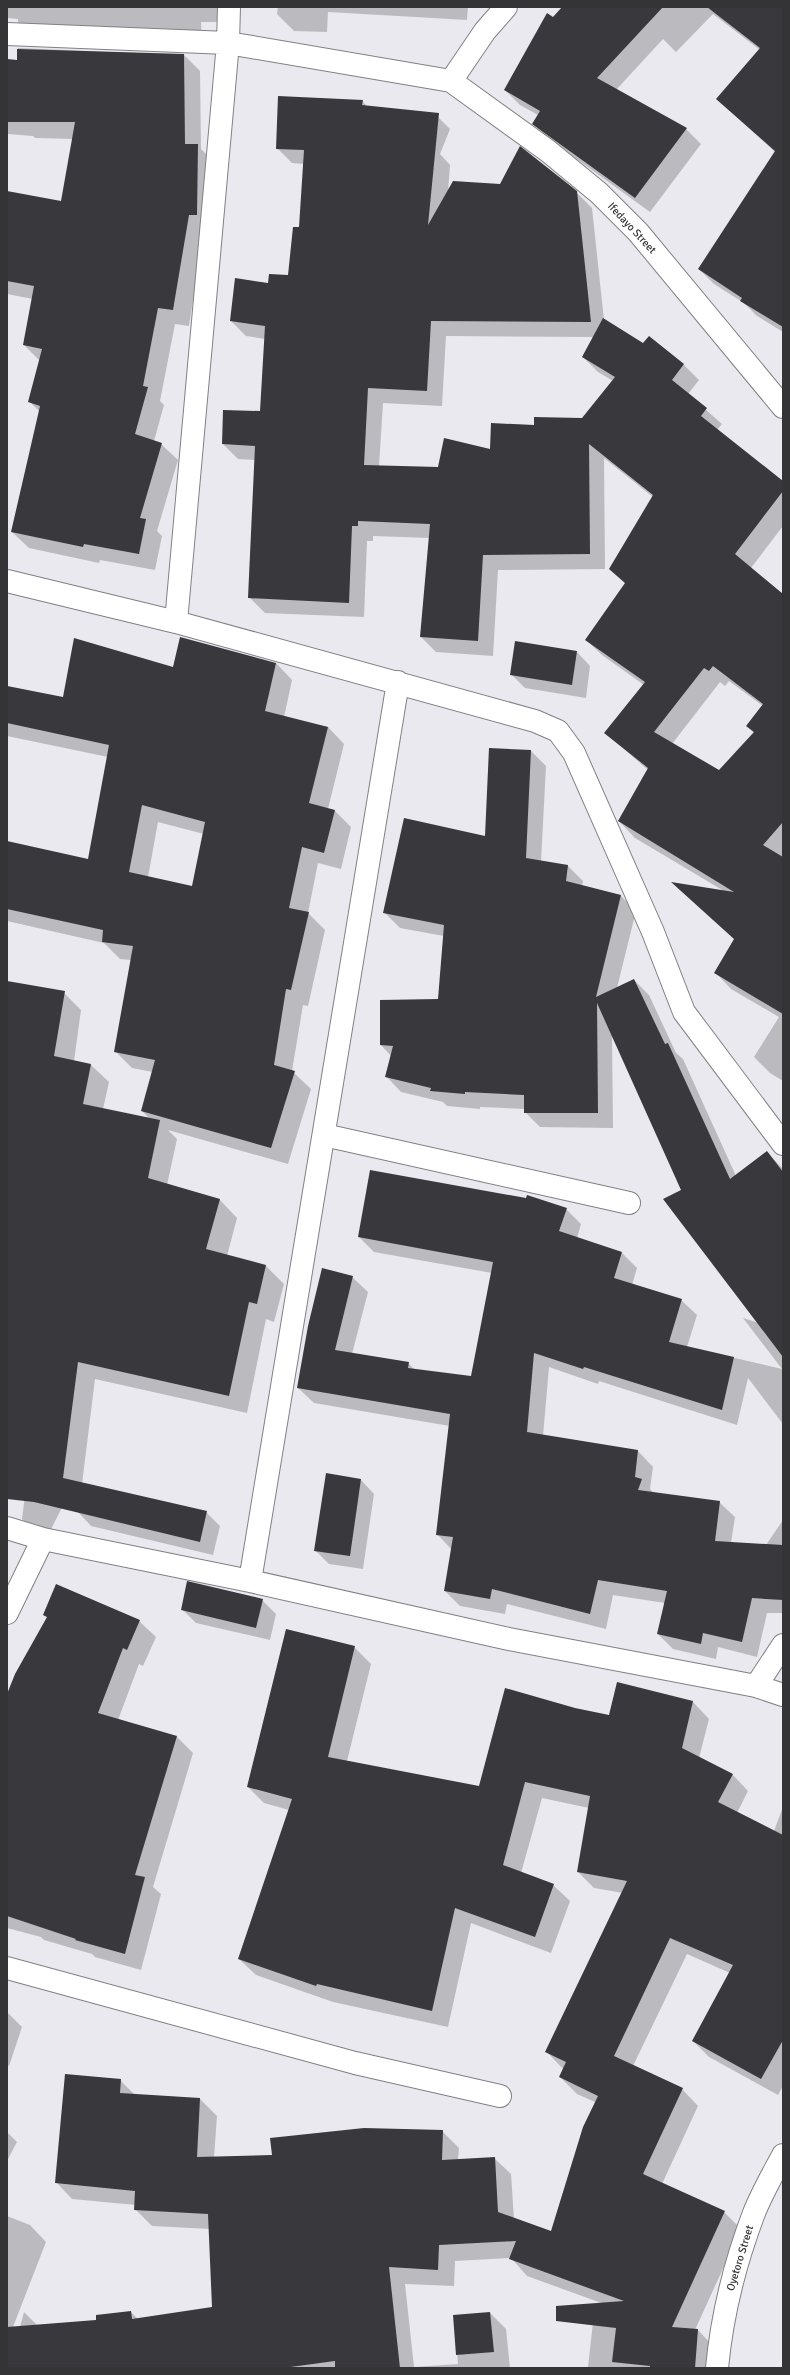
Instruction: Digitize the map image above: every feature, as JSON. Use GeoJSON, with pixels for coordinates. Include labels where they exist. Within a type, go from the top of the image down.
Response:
{"type":"FeatureCollection","features":[{"type":"Feature","properties":{"kind":"street"},"geometry":{"type":"LineString","coordinates":[[176,622],[228,44],[229,7]]}},
{"type":"Feature","properties":{"kind":"street"},"geometry":{"type":"LineString","coordinates":[[7,34],[228,44],[450,81],[485,31],[506,7]]}},
{"type":"Feature","properties":{"kind":"street","name":"Ifedayo Street"},"geometry":{"type":"LineString","coordinates":[[450,81],[548,150],[599,193],[638,232],[783,407]]}},
{"type":"Feature","properties":{"kind":"street"},"geometry":{"type":"LineString","coordinates":[[7,580],[176,622],[398,682],[535,721],[558,731],[574,753],[653,932],[684,1012],[783,1144]]}},
{"type":"Feature","properties":{"kind":"street"},"geometry":{"type":"LineString","coordinates":[[250,1581],[398,682]]}},
{"type":"Feature","properties":{"kind":"street"},"geometry":{"type":"LineString","coordinates":[[324,1135],[628,1203]]}},
{"type":"Feature","properties":{"kind":"street"},"geometry":{"type":"LineString","coordinates":[[7,1528],[43,1539],[250,1581],[509,1639],[756,1686],[783,1695]]}},
{"type":"Feature","properties":{"kind":"street"},"geometry":{"type":"LineString","coordinates":[[7,1613],[43,1539]]}},
{"type":"Feature","properties":{"kind":"street"},"geometry":{"type":"LineString","coordinates":[[756,1686],[783,1645]]}},
{"type":"Feature","properties":{"kind":"street"},"geometry":{"type":"LineString","coordinates":[[7,1968],[355,2063],[500,2096]]}},
{"type":"Feature","properties":{"kind":"street","name":"Oyetoro Street"},"geometry":{"type":"LineString","coordinates":[[717,2368],[720,2338],[734,2274],[754,2212],[783,2155]]}},
{"type":"Feature","properties":{"kind":"building"},"geometry":{"type":"Polygon","coordinates":[[[562,7],[663,7],[597,78],[687,128],[635,198],[532,124],[540,111],[504,90],[547,13],[553,17],[562,7]]]}},
{"type":"Feature","properties":{"kind":"building"},"geometry":{"type":"Polygon","coordinates":[[[707,7],[783,7],[783,327],[740,301],[742,298],[698,269],[775,151],[716,99],[760,48],[707,7]]]}},
{"type":"Feature","properties":{"kind":"building"},"geometry":{"type":"Polygon","coordinates":[[[17,49],[184,54],[185,144],[198,144],[197,215],[189,215],[173,310],[158,308],[143,386],[148,387],[135,434],[162,443],[140,518],[146,519],[139,554],[84,544],[83,547],[11,532],[40,406],[28,402],[42,349],[23,345],[34,286],[7,281],[7,191],[61,201],[75,122],[7,122],[7,59],[17,60],[17,49]]]}},
{"type":"Feature","properties":{"kind":"building"},"geometry":{"type":"Polygon","coordinates":[[[278,96],[363,100],[362,105],[439,113],[428,225],[453,181],[500,184],[520,146],[577,191],[591,322],[431,321],[427,391],[368,388],[364,465],[438,467],[444,438],[490,449],[491,423],[534,425],[534,417],[582,418],[615,377],[582,357],[603,318],[643,343],[649,336],[684,364],[672,380],[707,408],[701,416],[783,481],[783,491],[735,554],[783,594],[783,822],[763,845],[783,857],[783,1014],[714,973],[734,939],[671,882],[734,892],[618,821],[648,768],[604,733],[645,682],[585,640],[625,583],[609,569],[653,495],[589,444],[590,554],[483,555],[478,641],[420,637],[430,524],[358,521],[358,526],[352,526],[349,603],[248,598],[255,446],[222,444],[223,410],[260,411],[265,326],[230,321],[235,278],[268,283],[269,274],[288,275],[293,227],[299,227],[304,150],[276,149],[278,96]],[[713,666],[709,671],[704,668],[654,732],[719,770],[754,732],[746,726],[763,704],[713,666]]]}},
{"type":"Feature","properties":{"kind":"building"},"geometry":{"type":"Polygon","coordinates":[[[180,637],[276,663],[265,711],[328,727],[309,803],[335,810],[324,853],[302,847],[289,908],[309,912],[291,990],[286,989],[274,1065],[295,1071],[271,1148],[141,1111],[155,1060],[114,1052],[133,946],[102,942],[103,930],[7,909],[7,841],[88,859],[109,745],[7,723],[7,686],[63,697],[74,638],[173,667],[180,637]],[[142,805],[129,872],[192,886],[205,822],[142,805]]]}},
{"type":"Feature","properties":{"kind":"building"},"geometry":{"type":"Polygon","coordinates":[[[515,641],[577,651],[572,685],[510,675],[515,641]]]}},
{"type":"Feature","properties":{"kind":"building"},"geometry":{"type":"Polygon","coordinates":[[[489,748],[531,750],[526,858],[568,865],[566,881],[621,895],[596,997],[634,979],[665,1044],[668,1043],[730,1179],[767,1151],[783,1172],[783,1357],[663,1199],[681,1190],[597,1003],[598,1113],[524,1113],[524,1095],[465,1092],[465,1094],[430,1091],[431,1088],[385,1077],[393,1046],[380,1045],[380,1000],[438,999],[444,925],[383,913],[404,818],[485,836],[489,748]]]}},
{"type":"Feature","properties":{"kind":"building"},"geometry":{"type":"Polygon","coordinates":[[[7,981],[65,991],[54,1056],[91,1064],[83,1104],[160,1120],[148,1178],[220,1199],[206,1249],[266,1265],[257,1304],[249,1302],[229,1396],[78,1362],[63,1478],[207,1511],[200,1542],[34,1502],[7,1499],[7,981]]]}},
{"type":"Feature","properties":{"kind":"building"},"geometry":{"type":"Polygon","coordinates":[[[370,1170],[526,1198],[527,1195],[567,1208],[559,1231],[622,1252],[614,1278],[682,1299],[669,1342],[734,1357],[722,1410],[534,1353],[527,1432],[638,1450],[635,1477],[642,1479],[638,1490],[720,1501],[715,1541],[783,1545],[783,1600],[752,1598],[742,1642],[703,1633],[701,1644],[657,1634],[667,1591],[598,1580],[590,1614],[492,1589],[490,1599],[444,1591],[453,1537],[436,1535],[450,1414],[297,1388],[308,1326],[322,1268],[353,1276],[335,1350],[409,1362],[408,1368],[471,1376],[493,1262],[358,1237],[370,1170]]]}},
{"type":"Feature","properties":{"kind":"building"},"geometry":{"type":"Polygon","coordinates":[[[326,1473],[361,1479],[350,1556],[314,1551],[326,1473]]]}},
{"type":"Feature","properties":{"kind":"building"},"geometry":{"type":"Polygon","coordinates":[[[187,1581],[263,1599],[256,1628],[181,1610],[187,1581]]]}},
{"type":"Feature","properties":{"kind":"building"},"geometry":{"type":"Polygon","coordinates":[[[56,1584],[140,1620],[127,1650],[123,1648],[98,1713],[177,1736],[135,1875],[145,1877],[125,1954],[75,1940],[76,1939],[7,1916],[7,1694],[15,1674],[47,1617],[43,1615],[56,1584]]]}},
{"type":"Feature","properties":{"kind":"building"},"geometry":{"type":"Polygon","coordinates":[[[286,1629],[355,1646],[328,1757],[479,1786],[505,1688],[575,1708],[609,1715],[617,1682],[693,1701],[682,1748],[733,1774],[718,1802],[783,1835],[783,2040],[761,2079],[692,2041],[733,1965],[670,1938],[614,2056],[683,2088],[643,2174],[725,2211],[672,2327],[698,2329],[695,2368],[650,2368],[650,2366],[612,2362],[616,2328],[556,2321],[556,2306],[624,2301],[509,2259],[516,2241],[439,2245],[438,2270],[389,2267],[400,2368],[335,2368],[335,2361],[283,2368],[7,2368],[7,2327],[96,2320],[96,2315],[131,2311],[132,2319],[212,2307],[208,2214],[134,2210],[135,2191],[55,2183],[65,2074],[121,2079],[120,2093],[200,2098],[197,2157],[272,2155],[270,2138],[364,2128],[443,2130],[442,2160],[495,2157],[498,2212],[551,2231],[583,2127],[598,2096],[559,2077],[566,2062],[545,2052],[627,1881],[577,1872],[590,1796],[525,1782],[503,1865],[554,1884],[535,1937],[455,1908],[432,2011],[317,1984],[316,1986],[238,1959],[292,1799],[247,1787],[286,1629]]]}},
{"type":"Feature","properties":{"kind":"building"},"geometry":{"type":"Polygon","coordinates":[[[490,2312],[494,2352],[456,2355],[453,2315],[490,2312]]]}}]}
